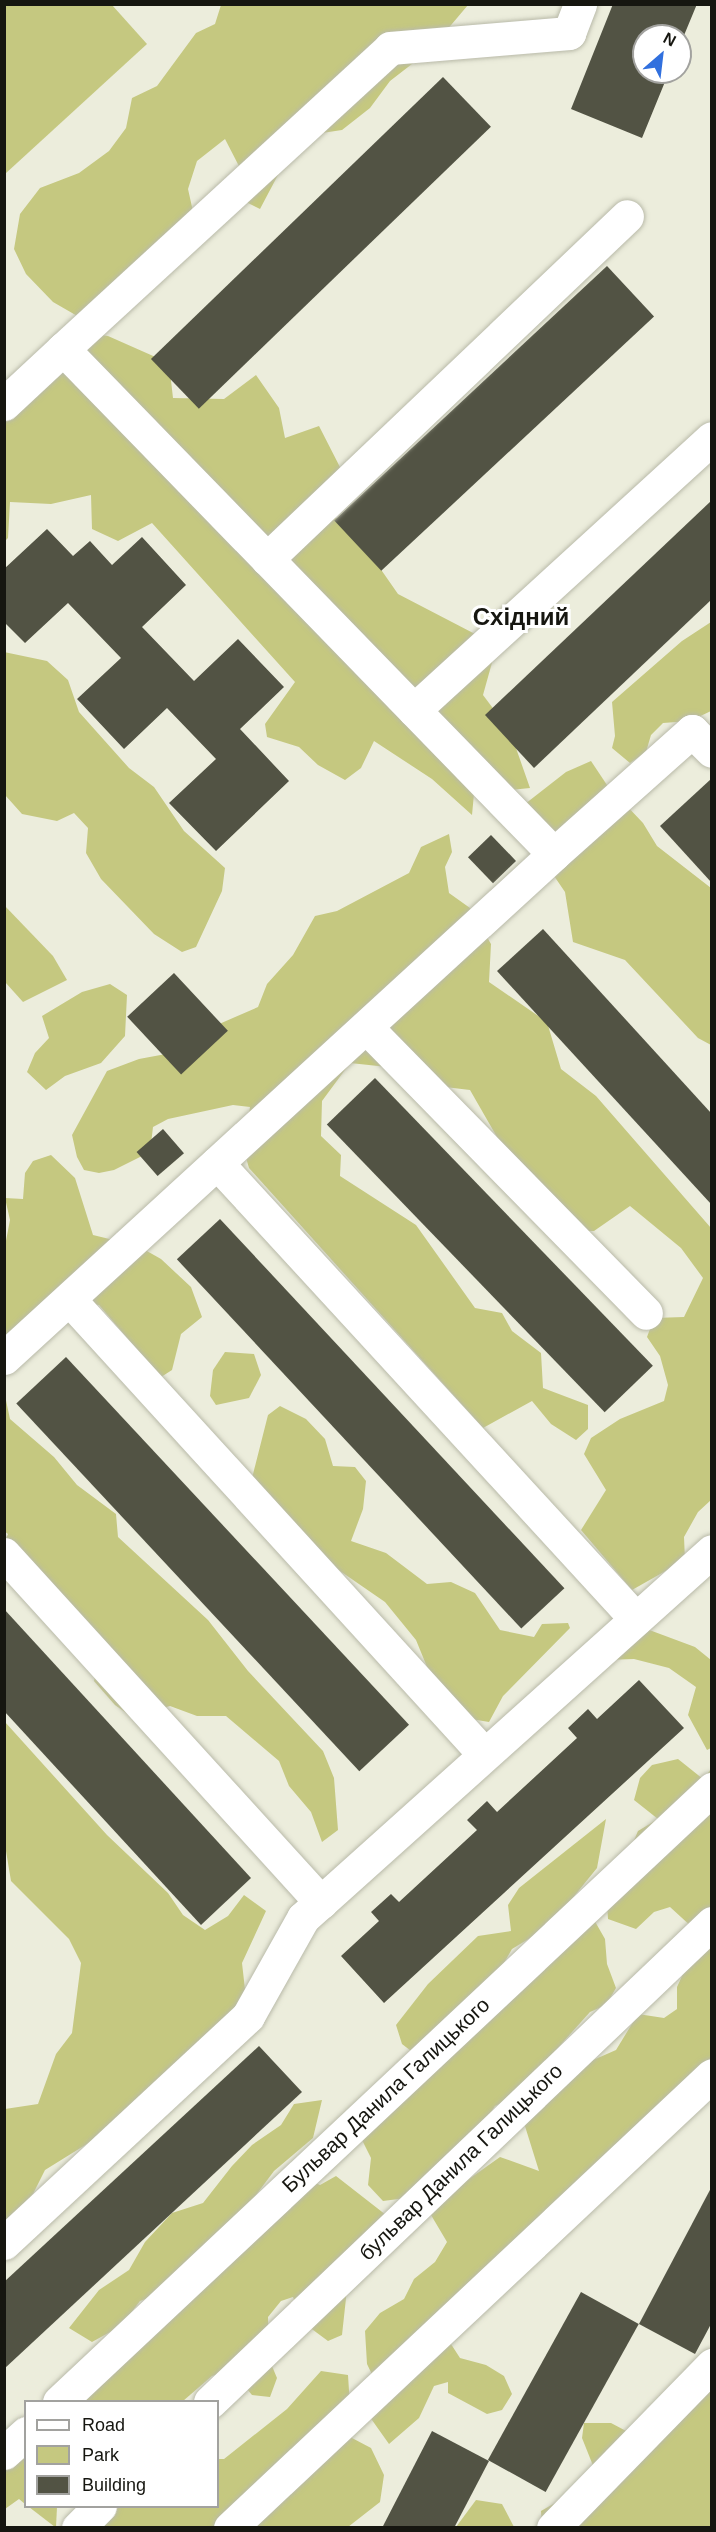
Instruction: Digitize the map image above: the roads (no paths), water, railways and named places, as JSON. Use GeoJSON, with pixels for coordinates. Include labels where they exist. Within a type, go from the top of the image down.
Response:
{"type":"FeatureCollection","features":[{"type":"Feature","properties":{"kind":"street"},"geometry":{"type":"LineString","coordinates":[[4,404],[390,48],[569,33],[580,4]]}},
{"type":"Feature","properties":{"kind":"street"},"geometry":{"type":"LineString","coordinates":[[267,559],[627,216]]}},
{"type":"Feature","properties":{"kind":"street"},"geometry":{"type":"LineString","coordinates":[[63,348],[554,854]]}},
{"type":"Feature","properties":{"kind":"street"},"geometry":{"type":"LineString","coordinates":[[414,710],[711,438]]}},
{"type":"Feature","properties":{"kind":"street"},"geometry":{"type":"LineString","coordinates":[[4,1358],[554,854],[692,731],[711,751]]}},
{"type":"Feature","properties":{"kind":"street"},"geometry":{"type":"LineString","coordinates":[[366,1027],[646,1313]]}},
{"type":"Feature","properties":{"kind":"street"},"geometry":{"type":"LineString","coordinates":[[217,1163],[636,1619]]}},
{"type":"Feature","properties":{"kind":"street"},"geometry":{"type":"LineString","coordinates":[[69,1299],[484,1754]]}},
{"type":"Feature","properties":{"kind":"street"},"geometry":{"type":"LineString","coordinates":[[4,2242],[248,2016],[303,1918],[711,1551]]}},
{"type":"Feature","properties":{"kind":"street"},"geometry":{"type":"LineString","coordinates":[[4,1554],[321,1902]]}},
{"type":"Feature","properties":{"kind":"street","name":"Бульвар Данила Галицького"},"geometry":{"type":"LineString","coordinates":[[61,2400],[711,1789]]}},
{"type":"Feature","properties":{"kind":"street","name":"бульвар Данила Галицького"},"geometry":{"type":"LineString","coordinates":[[212,2400],[711,1923]]}},
{"type":"Feature","properties":{"kind":"street"},"geometry":{"type":"LineString","coordinates":[[230,2528],[711,2075]]}},
{"type":"Feature","properties":{"kind":"street"},"geometry":{"type":"LineString","coordinates":[[553,2528],[711,2365]]}},
{"type":"Feature","properties":{"kind":"street"},"geometry":{"type":"LineString","coordinates":[[4,2453],[24,2435]]}},
{"type":"Feature","properties":{"kind":"street"},"geometry":{"type":"LineString","coordinates":[[78,2528],[98,2508]]}},
{"type":"Feature","properties":{"kind":"district","name":"Східний"},"geometry":{"type":"Point","coordinates":[521,617]}}]}
